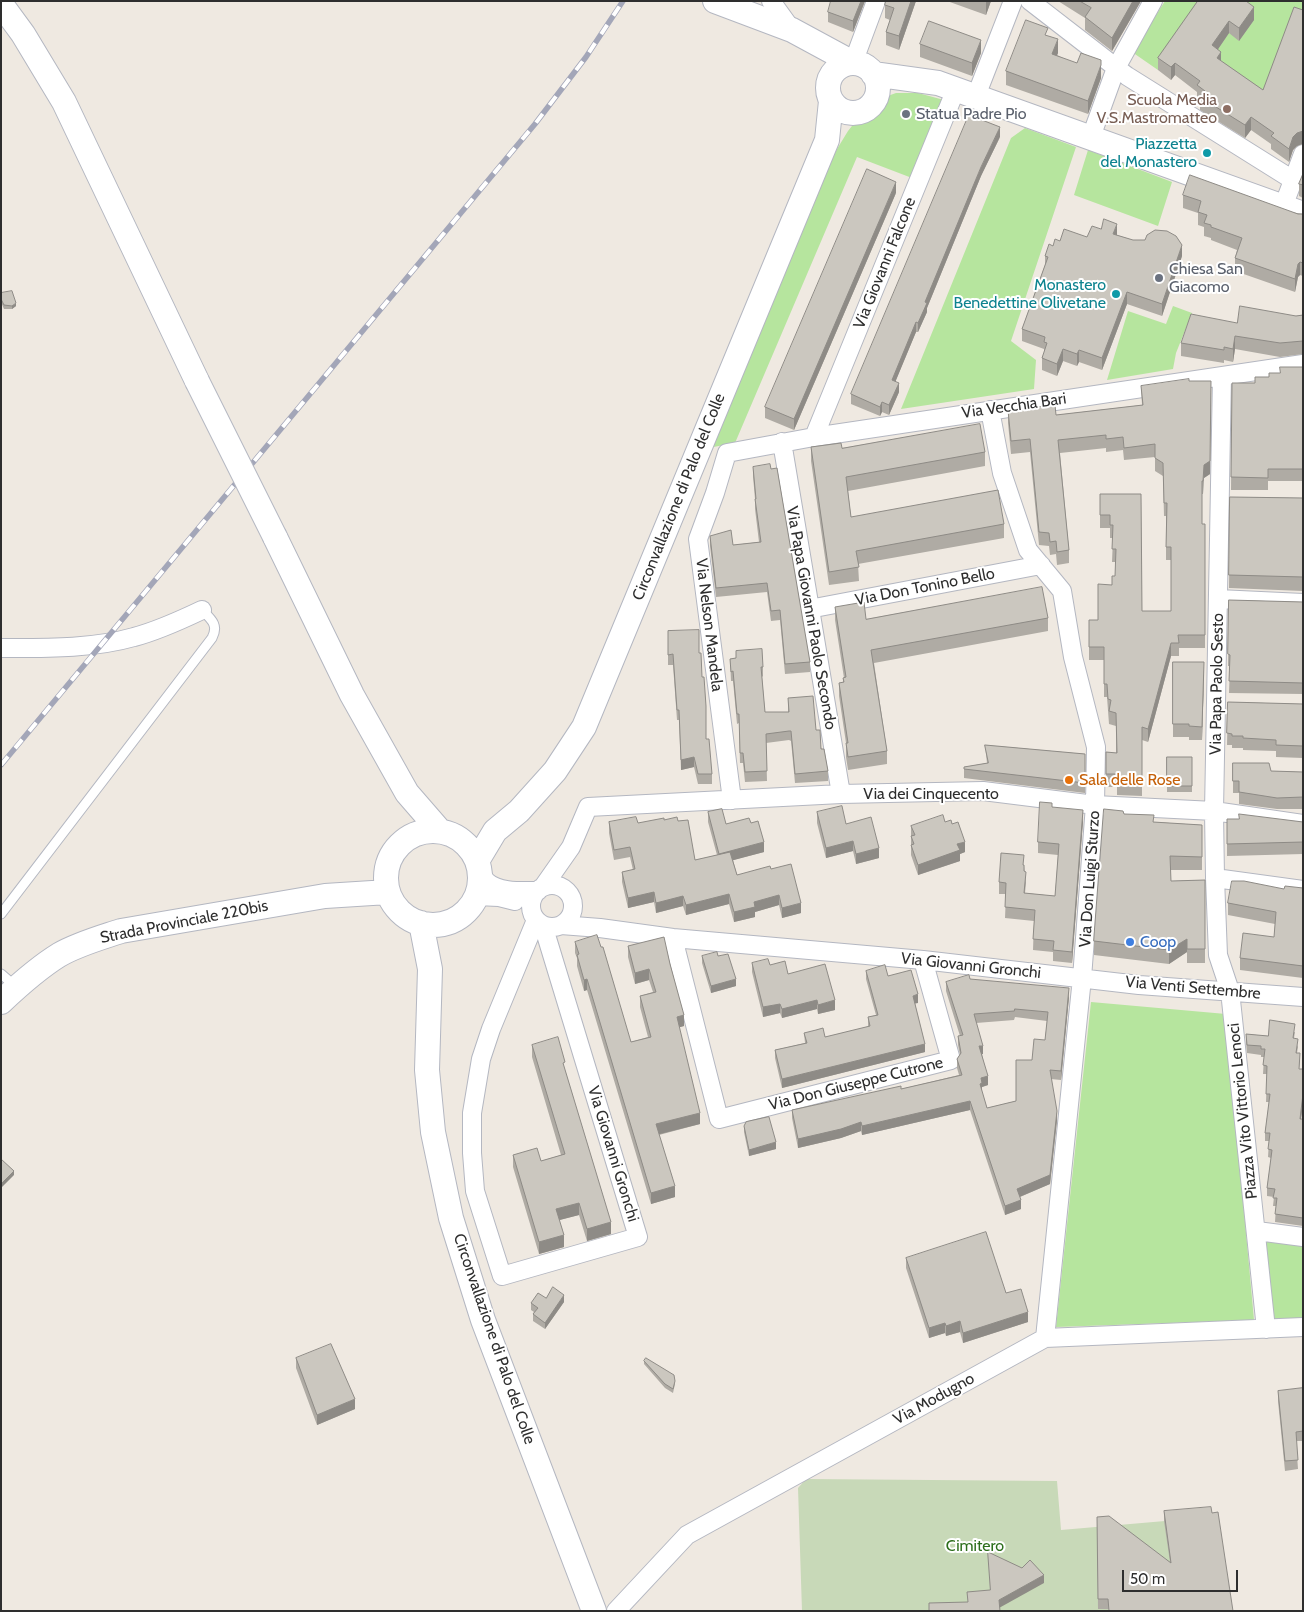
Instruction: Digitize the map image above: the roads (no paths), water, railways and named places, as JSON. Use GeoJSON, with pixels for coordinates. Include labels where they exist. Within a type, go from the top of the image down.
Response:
{"type":"FeatureCollection","features":[{"type":"Feature","properties":{"kind":"street"},"geometry":{"type":"LineString","coordinates":[[715,1],[792,30],[852,63]]}},
{"type":"Feature","properties":{"kind":"street"},"geometry":{"type":"LineString","coordinates":[[771,1],[830,90],[839,109],[852,113],[864,110],[871,105],[875,83],[861,64],[845,64],[837,68],[830,90],[827,140]]}},
{"type":"Feature","properties":{"kind":"street"},"geometry":{"type":"LineString","coordinates":[[852,63],[876,1]]}},
{"type":"Feature","properties":{"kind":"street","name":"Via Giovanni Falcone"},"geometry":{"type":"LineString","coordinates":[[814,437],[957,89],[1013,1]]}},
{"type":"Feature","properties":{"kind":"street"},"geometry":{"type":"LineString","coordinates":[[1030,1],[1116,68],[1293,180]]}},
{"type":"Feature","properties":{"kind":"street"},"geometry":{"type":"LineString","coordinates":[[1091,137],[1116,68],[1153,1]]}},
{"type":"Feature","properties":{"kind":"street"},"geometry":{"type":"LineString","coordinates":[[1,4],[23,34],[64,102],[197,381],[352,695],[408,793],[448,834],[465,843],[487,882],[503,889],[519,892],[557,886],[571,899],[586,921],[600,928]]}},
{"type":"Feature","properties":{"kind":"street"},"geometry":{"type":"LineString","coordinates":[[875,83],[957,89],[1293,211],[1293,180],[1303,154]]}},
{"type":"Feature","properties":{"kind":"street"},"geometry":{"type":"LineString","coordinates":[[827,140],[852,113]]}},
{"type":"Feature","properties":{"kind":"street","name":"Circonvallazione di Palo del Colle"},"geometry":{"type":"LineString","coordinates":[[495,831],[519,811],[555,771],[584,727],[827,140]]}},
{"type":"Feature","properties":{"kind":"street","name":"Via Vecchia Bari"},"geometry":{"type":"LineString","coordinates":[[727,453],[814,437],[1303,364]]}},
{"type":"Feature","properties":{"kind":"street","name":"Via Papa Paolo Sesto"},"geometry":{"type":"LineString","coordinates":[[1222,376],[1214,811],[1218,955],[1230,991]]}},
{"type":"Feature","properties":{"kind":"street","name":"Via Don Luigi Sturzo"},"geometry":{"type":"LineString","coordinates":[[990,410],[1002,473],[1028,550],[1062,591],[1073,657],[1096,747],[1095,805],[1082,978],[1045,1338]]}},
{"type":"Feature","properties":{"kind":"street","name":"Via Papa Giovanni Paolo Secondo"},"geometry":{"type":"LineString","coordinates":[[782,442],[841,794]]}},
{"type":"Feature","properties":{"kind":"street","name":"Via Nelson Mandela"},"geometry":{"type":"LineString","coordinates":[[727,453],[698,539],[732,800]]}},
{"type":"Feature","properties":{"kind":"street"},"geometry":{"type":"LineString","coordinates":[[1220,500],[1238,500]]}},
{"type":"Feature","properties":{"kind":"street","name":"Via Don Tonino Bello"},"geometry":{"type":"LineString","coordinates":[[809,609],[1041,565]]}},
{"type":"Feature","properties":{"kind":"street"},"geometry":{"type":"LineString","coordinates":[[1218,599],[1303,603]]}},
{"type":"Feature","properties":{"kind":"street"},"geometry":{"type":"LineString","coordinates":[[1,648],[41,648],[110,642],[135,637],[202,610]]}},
{"type":"Feature","properties":{"kind":"street"},"geometry":{"type":"LineString","coordinates":[[1216,702],[1236,703]]}},
{"type":"Feature","properties":{"kind":"street","name":"Via dei Cinquecento"},"geometry":{"type":"LineString","coordinates":[[571,847],[588,807],[841,794],[983,791],[1095,805],[1214,811],[1303,824]]}},
{"type":"Feature","properties":{"kind":"street"},"geometry":{"type":"LineString","coordinates":[[408,793],[409,837]]}},
{"type":"Feature","properties":{"kind":"street"},"geometry":{"type":"LineString","coordinates":[[424,831],[448,834],[495,831],[478,866],[479,888],[476,896],[461,915],[450,921],[436,924],[421,923],[407,917],[395,906],[388,892],[387,868],[391,855],[409,837],[424,831]]}},
{"type":"Feature","properties":{"kind":"street"},"geometry":{"type":"LineString","coordinates":[[561,925],[570,917],[571,899],[567,874],[571,847]]}},
{"type":"Feature","properties":{"kind":"street","name":"Via Giovanni Gronchi"},"geometry":{"type":"LineString","coordinates":[[537,918],[491,1029],[481,1059],[472,1113],[472,1153],[475,1191],[502,1276],[638,1236],[537,918],[533,897],[571,847]]}},
{"type":"Feature","properties":{"kind":"street"},"geometry":{"type":"LineString","coordinates":[[325,896],[387,868]]}},
{"type":"Feature","properties":{"kind":"street"},"geometry":{"type":"LineString","coordinates":[[1215,878],[1303,890]]}},
{"type":"Feature","properties":{"kind":"street"},"geometry":{"type":"LineString","coordinates":[[325,896],[388,892]]}},
{"type":"Feature","properties":{"kind":"street","name":"Strada Provinciale 220bis"},"geometry":{"type":"LineString","coordinates":[[6,988],[58,956],[89,941],[121,931],[325,896]]}},
{"type":"Feature","properties":{"kind":"street"},"geometry":{"type":"LineString","coordinates":[[476,896],[499,897],[516,902],[537,918]]}},
{"type":"Feature","properties":{"kind":"street","name":"Via Giovanni Gronchi"},"geometry":{"type":"LineString","coordinates":[[537,918],[552,927],[561,925],[600,928],[673,938],[923,960],[1082,978]]}},
{"type":"Feature","properties":{"kind":"street"},"geometry":{"type":"LineString","coordinates":[[430,968],[450,921]]}},
{"type":"Feature","properties":{"kind":"street"},"geometry":{"type":"LineString","coordinates":[[421,923],[430,968]]}},
{"type":"Feature","properties":{"kind":"street","name":"Via Don Giuseppe Cutrone"},"geometry":{"type":"LineString","coordinates":[[673,938],[719,1119],[951,1060],[923,960]]}},
{"type":"Feature","properties":{"kind":"street","name":"Circonvallazione di Palo del Colle"},"geometry":{"type":"LineString","coordinates":[[430,968],[427,1070],[433,1132],[451,1218],[483,1320],[594,1611]]}},
{"type":"Feature","properties":{"kind":"street","name":"Via Venti Settembre"},"geometry":{"type":"LineString","coordinates":[[1082,978],[1139,985],[1303,997]]}},
{"type":"Feature","properties":{"kind":"street","name":"Piazza Vito Vittorio Lenoci"},"geometry":{"type":"LineString","coordinates":[[1230,991],[1266,1329]]}},
{"type":"Feature","properties":{"kind":"street"},"geometry":{"type":"LineString","coordinates":[[1256,1231],[1303,1237]]}},
{"type":"Feature","properties":{"kind":"street","name":"Via Modugno"},"geometry":{"type":"LineString","coordinates":[[616,1611],[687,1535],[770,1497],[1045,1338],[1303,1327]]}},
{"type":"Feature","properties":{"kind":"lane"},"geometry":{"type":"LineString","coordinates":[[1,914],[212,638],[216,627],[214,622],[202,610]]}},
{"type":"Feature","properties":{"kind":"railway"},"geometry":{"type":"LineString","coordinates":[[1,765],[535,124],[586,57],[623,1]]}},
{"type":"Feature","properties":{"kind":"place","name":"Scuola Media V.S.Mastromatteo"},"geometry":{"type":"Point","coordinates":[1227,109]}},
{"type":"Feature","properties":{"kind":"place","name":"Statua Padre Pio"},"geometry":{"type":"Point","coordinates":[906,114]}},
{"type":"Feature","properties":{"kind":"place","name":"Piazzetta del Monastero"},"geometry":{"type":"Point","coordinates":[1207,153]}},
{"type":"Feature","properties":{"kind":"place","name":"Chiesa San Giacomo"},"geometry":{"type":"Point","coordinates":[1159,278]}},
{"type":"Feature","properties":{"kind":"place","name":"Monastero Benedettine Olivetane"},"geometry":{"type":"Point","coordinates":[1116,294]}},
{"type":"Feature","properties":{"kind":"place","name":"Sala delle Rose"},"geometry":{"type":"Point","coordinates":[1069,780]}},
{"type":"Feature","properties":{"kind":"place","name":"Coop"},"geometry":{"type":"Point","coordinates":[1130,942]}},
{"type":"Feature","properties":{"kind":"park label","name":"Cimitero"},"geometry":{"type":"Point","coordinates":[975,1546]}}]}
